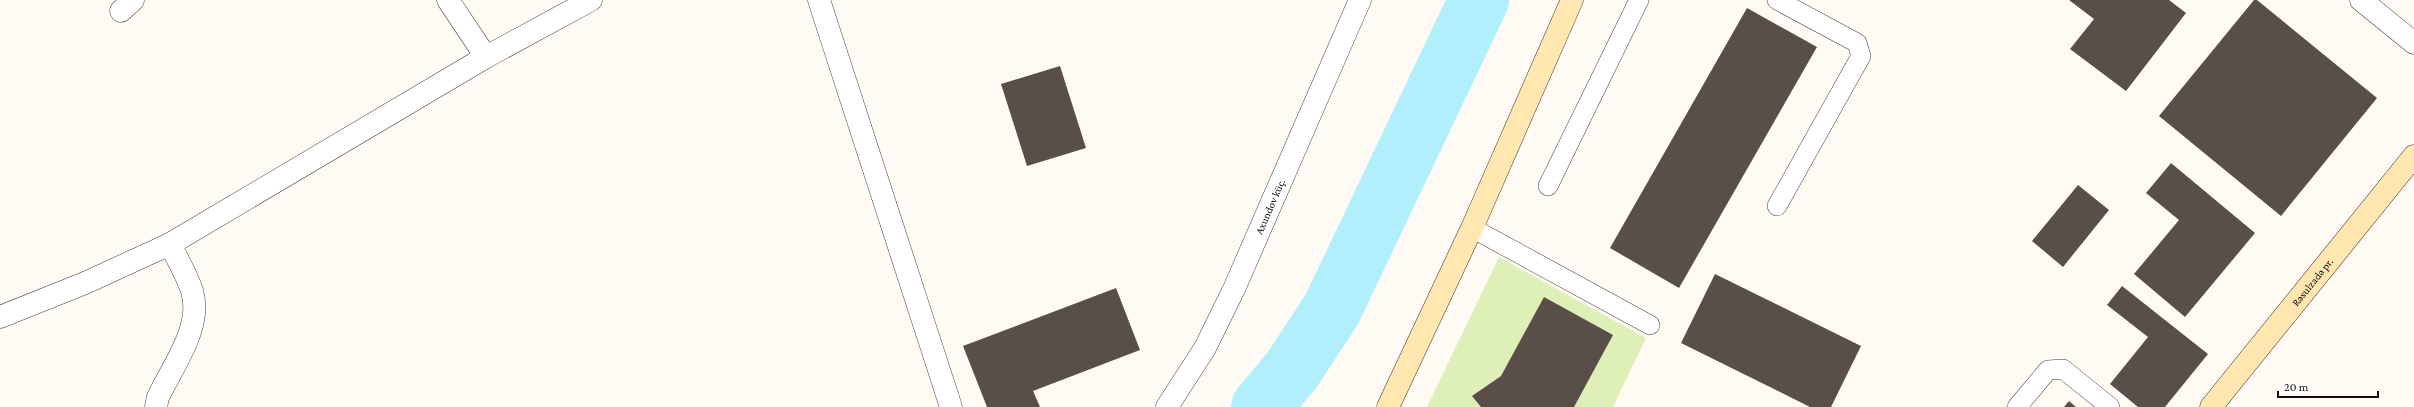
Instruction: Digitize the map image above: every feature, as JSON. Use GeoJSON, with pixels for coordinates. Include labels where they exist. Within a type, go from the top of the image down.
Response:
{"type":"FeatureCollection","features":[{"type":"Feature","properties":{"kind":"street"},"geometry":{"type":"LineString","coordinates":[[448,0],[486,57]]}},
{"type":"Feature","properties":{"kind":"street"},"geometry":{"type":"LineString","coordinates":[[0,317],[85,283],[170,244],[486,57],[591,0]]}},
{"type":"Feature","properties":{"kind":"street"},"geometry":{"type":"LineString","coordinates":[[818,0],[951,407]]}},
{"type":"Feature","properties":{"kind":"street","name":"Axundov küç."},"geometry":{"type":"LineString","coordinates":[[1167,407],[1205,348],[1234,289],[1360,0]]}},
{"type":"Feature","properties":{"kind":"street"},"geometry":{"type":"LineString","coordinates":[[1389,406],[1472,228],[1572,0]]}},
{"type":"Feature","properties":{"kind":"street"},"geometry":{"type":"LineString","coordinates":[[2361,0],[2414,43]]}},
{"type":"Feature","properties":{"kind":"street","name":"Rəsulzadə pr."},"geometry":{"type":"LineString","coordinates":[[2213,406],[2414,156]]}},
{"type":"Feature","properties":{"kind":"street"},"geometry":{"type":"LineString","coordinates":[[156,407],[158,396],[193,327],[195,310],[192,292],[170,244]]}},
{"type":"Feature","properties":{"kind":"lane"},"geometry":{"type":"LineString","coordinates":[[1548,186],[1639,0]]}},
{"type":"Feature","properties":{"kind":"lane"},"geometry":{"type":"LineString","coordinates":[[1776,0],[1857,43],[1861,56],[1777,206]]}},
{"type":"Feature","properties":{"kind":"lane"},"geometry":{"type":"LineString","coordinates":[[1472,228],[1650,325]]}},
{"type":"Feature","properties":{"kind":"lane"},"geometry":{"type":"LineString","coordinates":[[2017,407],[2048,370],[2063,369],[2110,407]]}},
{"type":"Feature","properties":{"kind":"green space"},"geometry":{"type":"Polygon","coordinates":[[[1499,257],[1646,338],[1613,407],[1427,407],[1499,257]]]}},
{"type":"Feature","properties":{"kind":"building"},"geometry":{"type":"Polygon","coordinates":[[[2069,0],[2169,0],[2186,13],[2126,91],[2070,49],[2094,19],[2069,0]]]}},
{"type":"Feature","properties":{"kind":"building"},"geometry":{"type":"Polygon","coordinates":[[[2254,0],[2257,0],[2377,98],[2281,216],[2159,116],[2254,0]]]}},
{"type":"Feature","properties":{"kind":"building"},"geometry":{"type":"Polygon","coordinates":[[[1747,8],[1817,47],[1679,288],[1610,248],[1747,8]]]}},
{"type":"Feature","properties":{"kind":"building"},"geometry":{"type":"Polygon","coordinates":[[[1060,66],[1086,148],[1027,166],[1001,84],[1060,66]]]}},
{"type":"Feature","properties":{"kind":"building"},"geometry":{"type":"Polygon","coordinates":[[[2171,163],[2255,233],[2185,317],[2134,274],[2179,220],[2146,193],[2171,163]]]}},
{"type":"Feature","properties":{"kind":"building"},"geometry":{"type":"Polygon","coordinates":[[[2078,185],[2109,210],[2063,267],[2032,241],[2078,185]]]}},
{"type":"Feature","properties":{"kind":"building"},"geometry":{"type":"Polygon","coordinates":[[[1715,274],[1861,346],[1831,407],[1810,407],[1681,343],[1715,274]]]}},
{"type":"Feature","properties":{"kind":"building"},"geometry":{"type":"Polygon","coordinates":[[[2122,286],[2208,354],[2165,407],[2138,407],[2110,384],[2148,337],[2107,305],[2122,286]]]}},
{"type":"Feature","properties":{"kind":"building"},"geometry":{"type":"Polygon","coordinates":[[[1116,288],[1140,350],[1033,391],[1040,407],[987,407],[963,346],[1116,288]]]}},
{"type":"Feature","properties":{"kind":"building"},"geometry":{"type":"Polygon","coordinates":[[[1544,297],[1613,335],[1574,407],[1481,407],[1472,396],[1501,376],[1544,297]]]}},
{"type":"Feature","properties":{"kind":"building"},"geometry":{"type":"Polygon","coordinates":[[[2069,401],[2076,407],[2064,407],[2069,401]]]}},
{"type":"Feature","properties":{"kind":"waterway"},"geometry":{"type":"LineString","coordinates":[[1261,407],[1292,370],[1332,309],[1479,0]]}}]}
